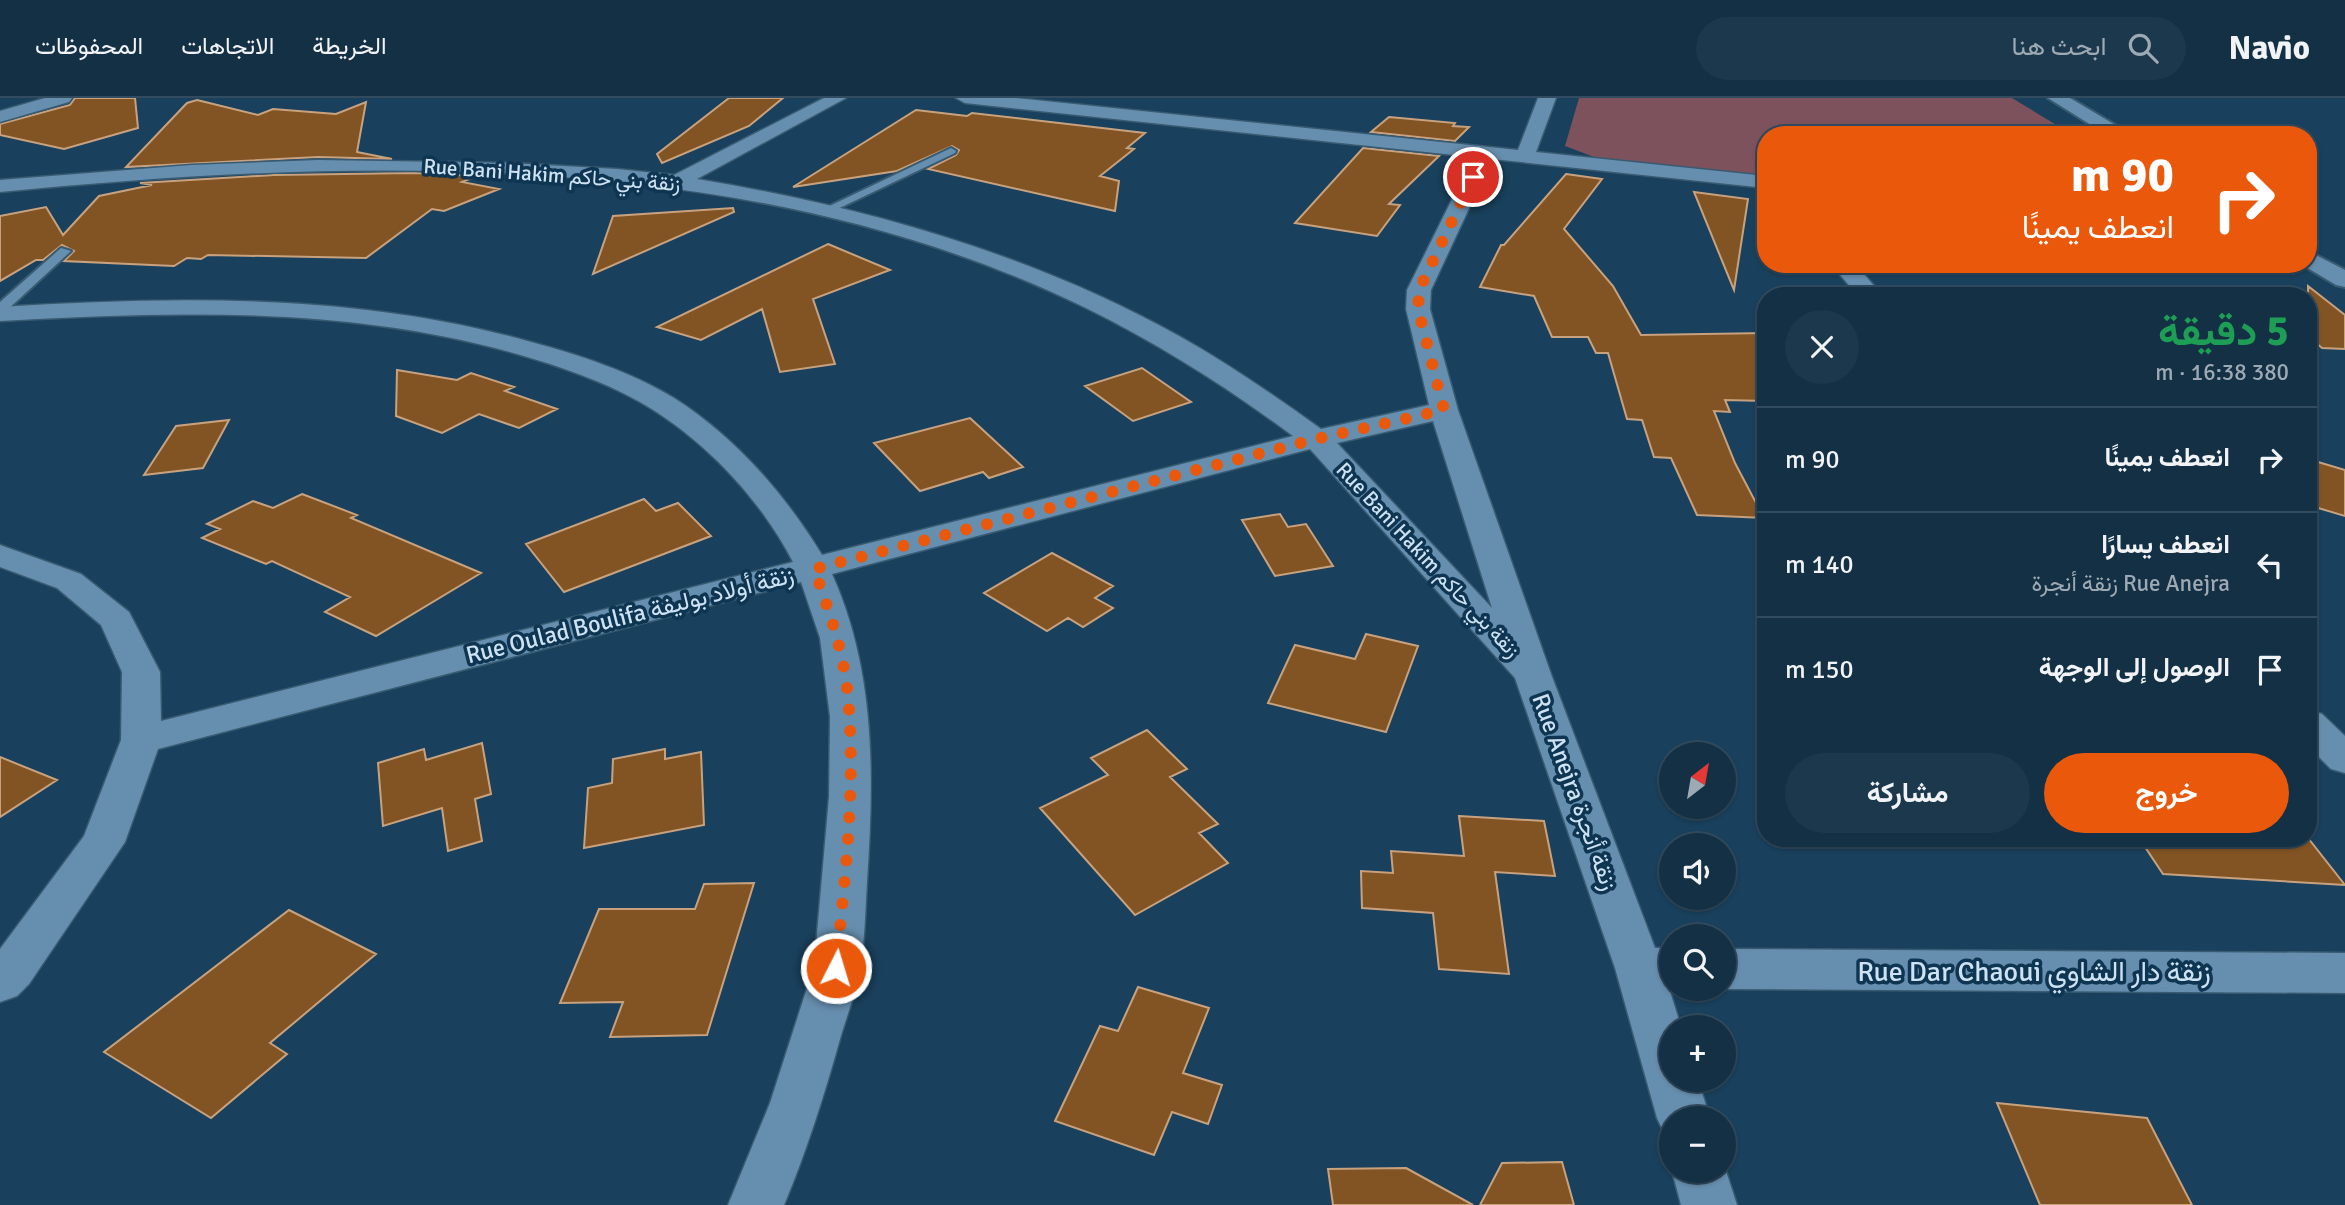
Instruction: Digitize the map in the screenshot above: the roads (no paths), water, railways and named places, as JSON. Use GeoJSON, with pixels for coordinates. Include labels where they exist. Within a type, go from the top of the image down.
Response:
{"type":"FeatureCollection","features":[{"type":"Feature","properties":{"kind":"street"},"geometry":{"type":"LineString","coordinates":[[0,117],[63,98]]}},
{"type":"Feature","properties":{"kind":"street"},"geometry":{"type":"LineString","coordinates":[[678,181],[837,98]]}},
{"type":"Feature","properties":{"kind":"street"},"geometry":{"type":"LineString","coordinates":[[965,98],[1757,180]]}},
{"type":"Feature","properties":{"kind":"street"},"geometry":{"type":"LineString","coordinates":[[1525,156],[1547,98]]}},
{"type":"Feature","properties":{"kind":"street"},"geometry":{"type":"LineString","coordinates":[[2049,102],[2081,126]]}},
{"type":"Feature","properties":{"kind":"street"},"geometry":{"type":"LineString","coordinates":[[2049,102],[2102,126]]}},
{"type":"Feature","properties":{"kind":"street","name":"Rue Anejra زنقة أنجرة"},"geometry":{"type":"LineString","coordinates":[[1485,153],[1419,290],[1418,309],[1444,410],[1532,674],[1655,968],[1662,1015]]}},
{"type":"Feature","properties":{"kind":"street","name":"Rue Bani Hakim زنقة بني حاكم"},"geometry":{"type":"LineString","coordinates":[[0,186],[178,172],[377,165],[555,171],[678,181],[825,211],[982,256],[1100,304],[1209,363],[1316,439],[1532,674]]}},
{"type":"Feature","properties":{"kind":"street"},"geometry":{"type":"LineString","coordinates":[[2317,244],[2345,259]]}},
{"type":"Feature","properties":{"kind":"street"},"geometry":{"type":"LineString","coordinates":[[2317,263],[2345,280]]}},
{"type":"Feature","properties":{"kind":"street"},"geometry":{"type":"LineString","coordinates":[[1851,273],[1863,287]]}},
{"type":"Feature","properties":{"kind":"street"},"geometry":{"type":"LineString","coordinates":[[0,312],[162,307],[291,311],[430,326],[498,340],[552,355],[632,387],[670,409],[721,448],[761,493],[798,542],[814,569],[832,617],[848,695],[852,799],[836,968],[790,1125],[757,1205]]}},
{"type":"Feature","properties":{"kind":"street","name":"Rue Oulad Boulifa زنقة أولاد بوليفة"},"geometry":{"type":"LineString","coordinates":[[141,740],[1316,439],[1444,410]]}},
{"type":"Feature","properties":{"kind":"street"},"geometry":{"type":"LineString","coordinates":[[0,555],[69,581],[116,620],[142,672],[141,740],[103,842],[12,970],[0,982]]}},
{"type":"Feature","properties":{"kind":"street"},"geometry":{"type":"LineString","coordinates":[[2317,732],[2345,759]]}},
{"type":"Feature","properties":{"kind":"street","name":"Rue Dar Chaoui زنقة دار الشاوي"},"geometry":{"type":"LineString","coordinates":[[1736,969],[2345,973]]}},
{"type":"Feature","properties":{"kind":"street"},"geometry":{"type":"LineString","coordinates":[[1703,1183],[1709,1205]]}},
{"type":"Feature","properties":{"kind":"lane"},"geometry":{"type":"LineString","coordinates":[[825,211],[951,151]]}},
{"type":"Feature","properties":{"kind":"lane"},"geometry":{"type":"LineString","coordinates":[[0,312],[65,251]]}}]}
